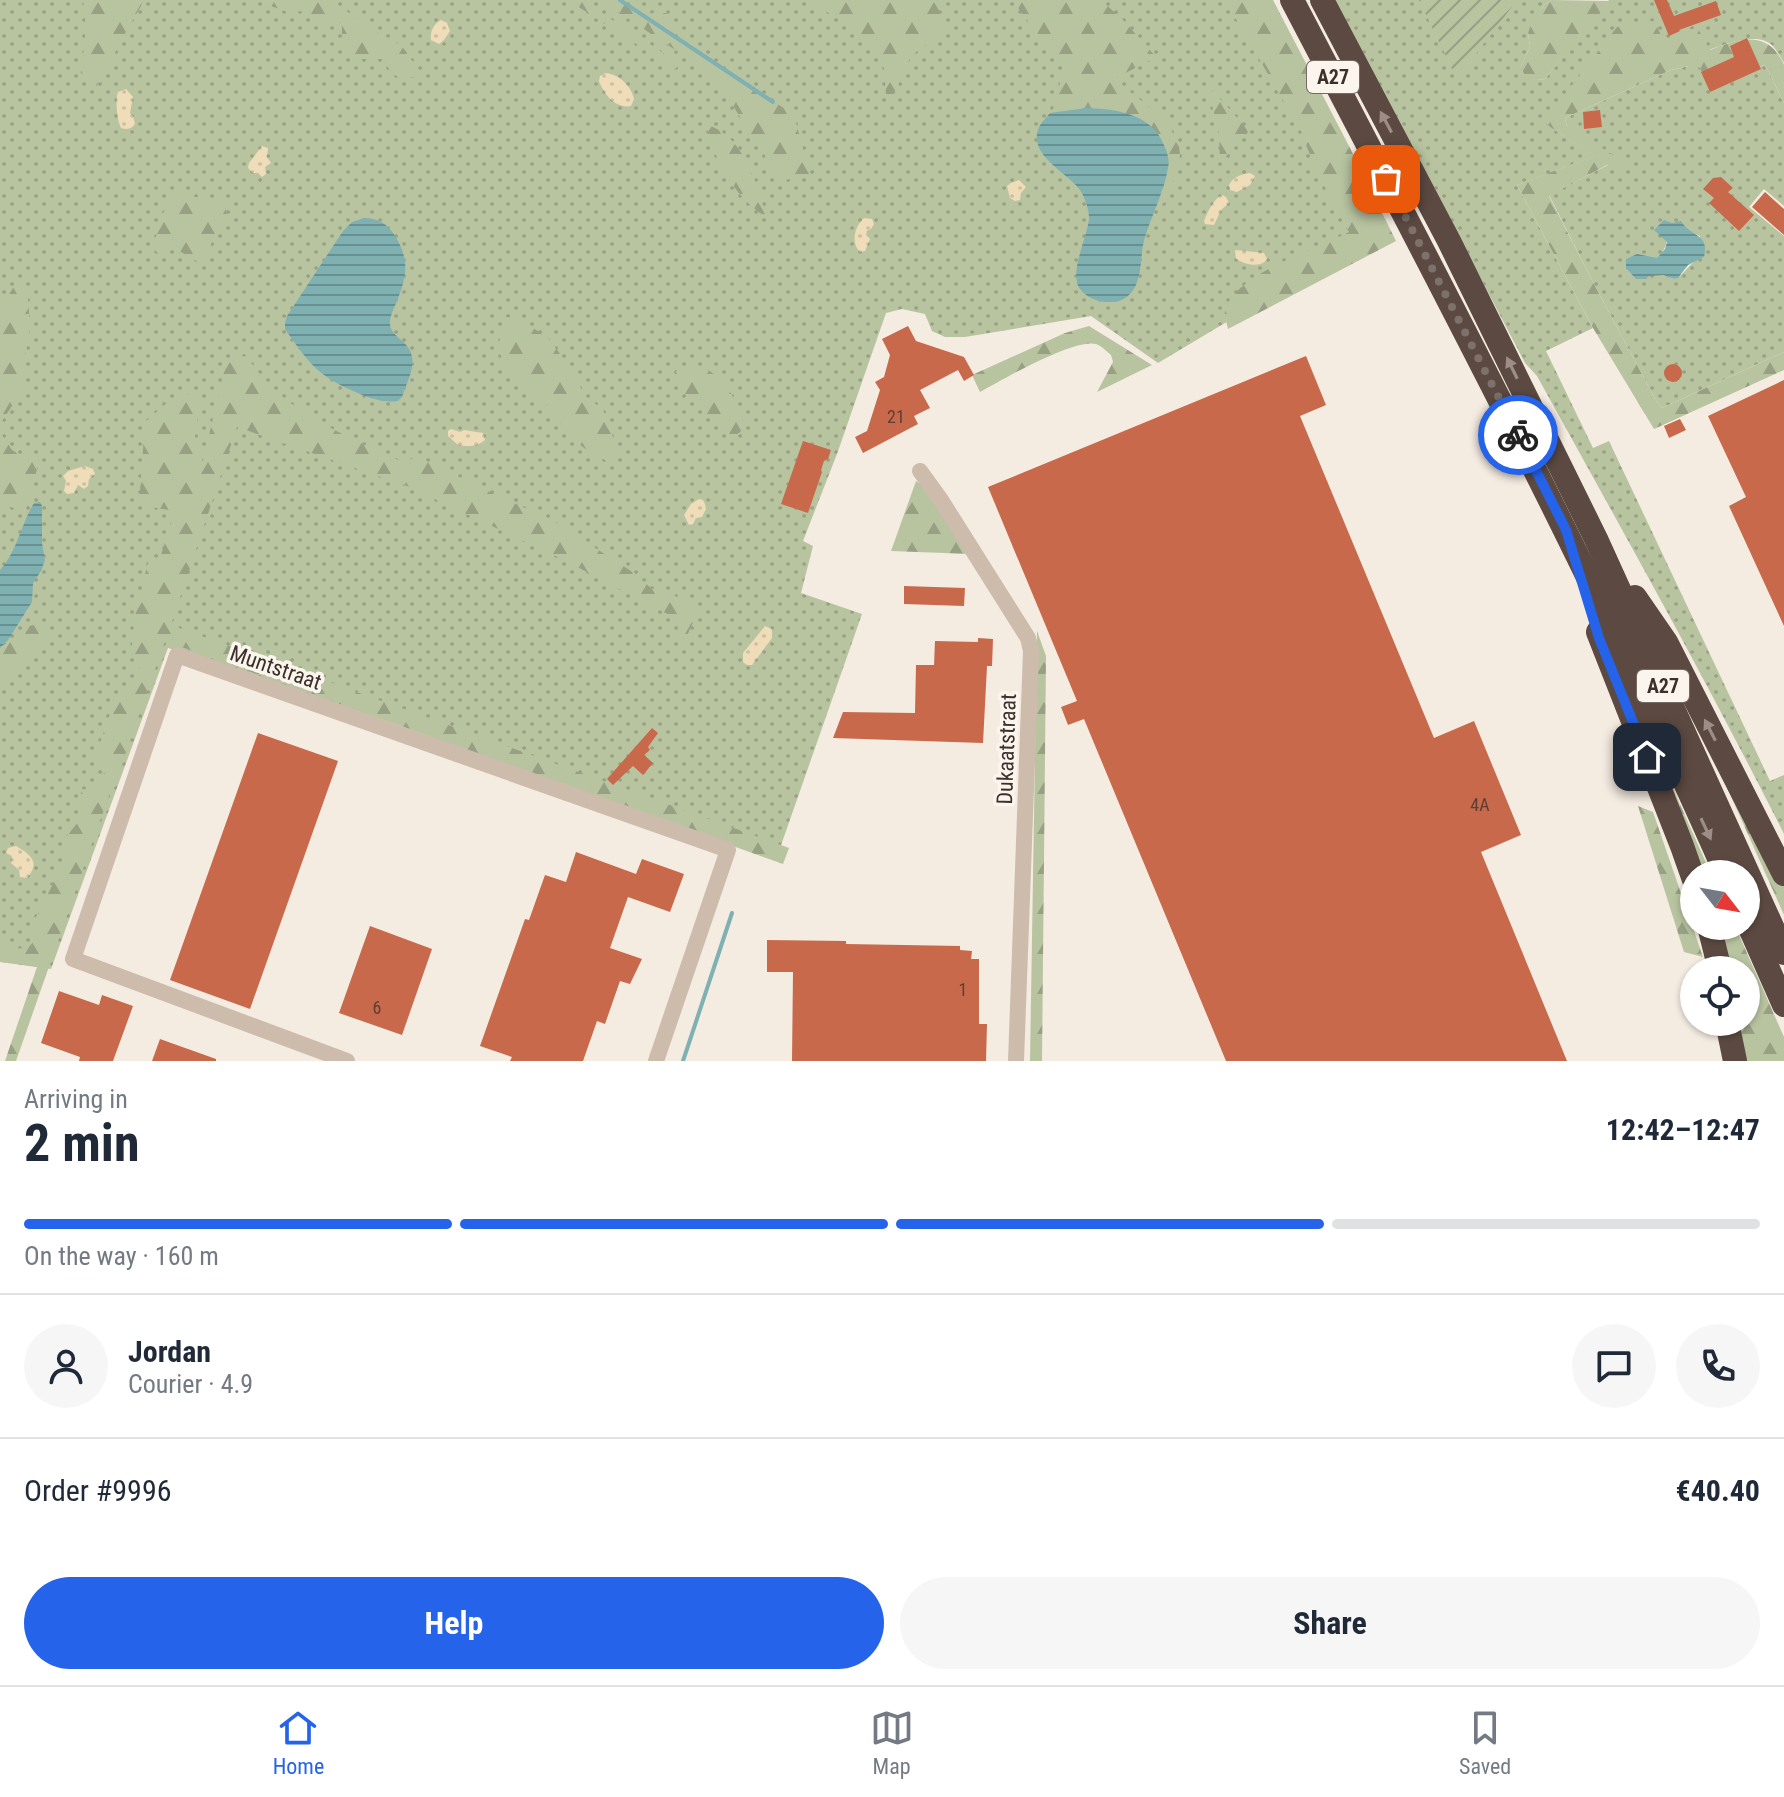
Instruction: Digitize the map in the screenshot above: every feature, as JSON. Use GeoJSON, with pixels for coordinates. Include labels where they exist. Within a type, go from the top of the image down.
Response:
{"type":"FeatureCollection","features":[{"type":"Feature","properties":{"kind":"highway","name":"A27"},"geometry":{"type":"LineString","coordinates":[[1292,0],[1465,328],[1566,530],[1719,860]]}},
{"type":"Feature","properties":{"kind":"highway","name":"A27"},"geometry":{"type":"LineString","coordinates":[[1322,0],[1449,241],[1596,539],[1784,953]]}},
{"type":"Feature","properties":{"kind":"highway","name":"A27"},"geometry":{"type":"LineString","coordinates":[[1566,530],[1599,638],[1687,860]]}},
{"type":"Feature","properties":{"kind":"highway","name":"A27"},"geometry":{"type":"LineString","coordinates":[[1596,539],[1666,642],[1784,874]]}},
{"type":"Feature","properties":{"kind":"highway"},"geometry":{"type":"LineString","coordinates":[[1755,940],[1784,1005]]}},
{"type":"Feature","properties":{"kind":"highway"},"geometry":{"type":"LineString","coordinates":[[1730,1036],[1735,1061]]}},
{"type":"Feature","properties":{"kind":"street","name":"Dukaatstraat"},"geometry":{"type":"LineString","coordinates":[[920,471],[1028,638],[1031,651],[1016,1061]]}},
{"type":"Feature","properties":{"kind":"street","name":"Muntstraat"},"geometry":{"type":"LineString","coordinates":[[347,1061],[73,959],[177,655],[728,850],[656,1061]]}},
{"type":"Feature","properties":{"kind":"green space"},"geometry":{"type":"Polygon","coordinates":[[[0,0],[1253,0],[1386,240],[1235,317],[1158,363],[1091,316],[965,337],[945,337],[932,331],[925,314],[902,309],[886,313],[803,541],[813,546],[801,593],[862,614],[779,851],[168,648],[51,969],[0,962],[0,0]]]}},
{"type":"Feature","properties":{"kind":"green space"},"geometry":{"type":"Polygon","coordinates":[[[83,0],[142,0],[103,79],[96,86],[81,73],[86,28],[83,0]]]}},
{"type":"Feature","properties":{"kind":"green space"},"geometry":{"type":"Polygon","coordinates":[[[261,0],[331,0],[380,35],[392,39],[404,49],[422,75],[398,77],[382,59],[359,59],[342,47],[342,23],[323,22],[307,11],[288,12],[261,0]]]}},
{"type":"Feature","properties":{"kind":"green space"},"geometry":{"type":"Polygon","coordinates":[[[568,0],[582,0],[680,64],[675,69],[568,0]]]}},
{"type":"Feature","properties":{"kind":"green space"},"geometry":{"type":"Polygon","coordinates":[[[600,0],[620,0],[646,17],[657,11],[672,15],[674,35],[794,115],[810,175],[775,182],[763,151],[713,75],[600,0]]]}},
{"type":"Feature","properties":{"kind":"green space"},"geometry":{"type":"Polygon","coordinates":[[[810,0],[936,0],[945,30],[911,56],[887,110],[884,68],[870,46],[850,22],[815,7],[810,0]]]}},
{"type":"Feature","properties":{"kind":"green space"},"geometry":{"type":"Polygon","coordinates":[[[1012,0],[1101,0],[1156,57],[1114,79],[1167,121],[1179,146],[1176,175],[1164,203],[1158,205],[1168,167],[1086,108],[1051,113],[1064,69],[1012,0]]]}},
{"type":"Feature","properties":{"kind":"green space"},"geometry":{"type":"Polygon","coordinates":[[[1225,0],[1273,0],[1396,241],[1228,329],[1225,311],[1231,298],[1243,286],[1278,264],[1349,232],[1301,131],[1225,0]]]}},
{"type":"Feature","properties":{"kind":"green space"},"geometry":{"type":"Polygon","coordinates":[[[1335,0],[1551,0],[1544,5],[1528,33],[1530,47],[1521,66],[1538,80],[1545,79],[1609,0],[1784,0],[1784,63],[1773,46],[1759,39],[1741,40],[1709,50],[1547,125],[1595,156],[1517,185],[1593,328],[1546,351],[1593,448],[1609,441],[1770,781],[1784,775],[1784,834],[1632,547],[1537,376],[1525,363],[1335,0]]]}},
{"type":"Feature","properties":{"kind":"green space"},"geometry":{"type":"Polygon","coordinates":[[[1419,0],[1517,0],[1457,79],[1419,0]]]}},
{"type":"Feature","properties":{"kind":"green space"},"geometry":{"type":"Polygon","coordinates":[[[1551,0],[1610,1],[1545,79],[1538,80],[1525,76],[1521,66],[1530,47],[1530,27],[1544,5],[1551,0]]]}},
{"type":"Feature","properties":{"kind":"green space"},"geometry":{"type":"Polygon","coordinates":[[[1654,21],[1664,41],[1697,27],[1710,50],[1746,40],[1763,42],[1771,47],[1784,65],[1784,103],[1764,65],[1710,91],[1699,66],[1671,70],[1565,118],[1567,126],[1626,163],[1621,173],[1607,165],[1549,196],[1662,408],[1784,352],[1784,370],[1654,429],[1593,328],[1517,185],[1594,156],[1547,125],[1545,120],[1617,27],[1654,21]]]}},
{"type":"Feature","properties":{"kind":"green space"},"geometry":{"type":"Polygon","coordinates":[[[1764,65],[1784,103],[1784,206],[1764,189],[1749,207],[1784,236],[1784,352],[1662,408],[1549,195],[1608,165],[1567,126],[1565,118],[1671,70],[1689,66],[1699,66],[1711,91],[1764,65]],[[1664,221],[1666,241],[1657,259],[1663,275],[1674,279],[1695,261],[1700,236],[1664,221]]]}},
{"type":"Feature","properties":{"kind":"green space"},"geometry":{"type":"Polygon","coordinates":[[[1206,83],[1249,131],[1220,163],[1219,132],[1206,83]]]}},
{"type":"Feature","properties":{"kind":"green space"},"geometry":{"type":"Polygon","coordinates":[[[707,125],[720,131],[739,150],[753,176],[766,217],[745,200],[720,165],[707,125]]]}},
{"type":"Feature","properties":{"kind":"green space"},"geometry":{"type":"Polygon","coordinates":[[[174,188],[195,197],[225,202],[228,223],[215,235],[202,264],[174,248],[158,253],[152,248],[174,188]]]}},
{"type":"Feature","properties":{"kind":"green space"},"geometry":{"type":"Polygon","coordinates":[[[13,288],[20,289],[28,297],[30,329],[22,391],[2,421],[2,435],[12,450],[39,462],[30,495],[15,509],[0,501],[0,309],[13,288]]]}},
{"type":"Feature","properties":{"kind":"green space"},"geometry":{"type":"Polygon","coordinates":[[[507,317],[524,322],[548,338],[587,398],[603,409],[618,451],[616,466],[578,443],[546,404],[506,366],[499,343],[507,317]]]}},
{"type":"Feature","properties":{"kind":"green space"},"geometry":{"type":"Polygon","coordinates":[[[1089,326],[1152,365],[1097,392],[1113,362],[1111,355],[1100,346],[1086,344],[1038,361],[980,392],[972,375],[1065,333],[1089,326]]]}},
{"type":"Feature","properties":{"kind":"green space"},"geometry":{"type":"Polygon","coordinates":[[[246,356],[274,390],[320,422],[405,463],[417,456],[552,520],[631,571],[651,588],[678,597],[698,612],[683,644],[675,618],[564,560],[407,486],[237,427],[171,625],[789,848],[783,864],[165,641],[16,1061],[5,1061],[37,967],[0,961],[0,938],[18,949],[32,944],[33,923],[56,878],[68,863],[62,854],[64,839],[85,814],[79,803],[82,790],[97,786],[105,771],[96,755],[116,696],[132,688],[140,663],[131,652],[135,616],[148,563],[161,555],[175,511],[139,505],[145,422],[169,401],[192,393],[200,401],[195,436],[202,465],[227,359],[246,356]]]}},
{"type":"Feature","properties":{"kind":"green space"},"geometry":{"type":"Polygon","coordinates":[[[696,366],[714,374],[730,392],[742,418],[739,433],[729,435],[670,380],[678,369],[696,366]]]}},
{"type":"Feature","properties":{"kind":"green space"},"geometry":{"type":"Polygon","coordinates":[[[916,481],[928,489],[970,554],[891,551],[916,481]]]}},
{"type":"Feature","properties":{"kind":"green space"},"geometry":{"type":"Polygon","coordinates":[[[43,623],[55,636],[31,652],[17,670],[0,683],[0,648],[29,626],[43,623]]]}},
{"type":"Feature","properties":{"kind":"green space"},"geometry":{"type":"Polygon","coordinates":[[[1037,631],[1046,656],[1042,1061],[1030,1061],[1037,631]]]}},
{"type":"Feature","properties":{"kind":"green space"},"geometry":{"type":"Polygon","coordinates":[[[1700,727],[1784,885],[1784,915],[1700,727]]]}},
{"type":"Feature","properties":{"kind":"green space"},"geometry":{"type":"Polygon","coordinates":[[[1659,757],[1705,860],[1690,860],[1659,757]]]}},
{"type":"Feature","properties":{"kind":"green space"},"geometry":{"type":"Polygon","coordinates":[[[1638,806],[1653,812],[1680,890],[1680,939],[1638,806]]]}},
{"type":"Feature","properties":{"kind":"green space"},"geometry":{"type":"Polygon","coordinates":[[[1680,940],[1697,940],[1703,956],[1699,956],[1684,952],[1680,940]]]}},
{"type":"Feature","properties":{"kind":"green space"},"geometry":{"type":"Polygon","coordinates":[[[1717,940],[1741,940],[1748,956],[1722,956],[1717,940]]]}},
{"type":"Feature","properties":{"kind":"green space"},"geometry":{"type":"Polygon","coordinates":[[[1760,983],[1784,1037],[1784,1061],[1746,1061],[1741,1036],[1760,1036],[1760,983]]]}},
{"type":"Feature","properties":{"kind":"sand"},"geometry":{"type":"Polygon","coordinates":[[[441,20],[447,23],[450,31],[439,44],[431,40],[431,34],[441,20]]]}},
{"type":"Feature","properties":{"kind":"sand"},"geometry":{"type":"Polygon","coordinates":[[[606,73],[616,76],[628,86],[634,99],[631,106],[615,103],[607,95],[599,81],[600,76],[606,73]]]}},
{"type":"Feature","properties":{"kind":"sand"},"geometry":{"type":"Polygon","coordinates":[[[126,89],[133,97],[130,113],[135,124],[127,129],[121,128],[117,105],[118,92],[126,89]]]}},
{"type":"Feature","properties":{"kind":"sand"},"geometry":{"type":"Polygon","coordinates":[[[262,146],[268,148],[267,157],[271,163],[265,167],[266,174],[262,177],[248,168],[262,146]]]}},
{"type":"Feature","properties":{"kind":"sand"},"geometry":{"type":"Polygon","coordinates":[[[1250,173],[1255,176],[1250,185],[1237,192],[1230,190],[1233,180],[1250,173]]]}},
{"type":"Feature","properties":{"kind":"sand"},"geometry":{"type":"Polygon","coordinates":[[[1019,180],[1026,187],[1020,200],[1015,201],[1010,198],[1007,186],[1019,180]]]}},
{"type":"Feature","properties":{"kind":"sand"},"geometry":{"type":"Polygon","coordinates":[[[1222,195],[1229,203],[1221,210],[1214,225],[1205,224],[1211,206],[1222,195]]]}},
{"type":"Feature","properties":{"kind":"sand"},"geometry":{"type":"Polygon","coordinates":[[[864,218],[872,219],[874,224],[867,231],[870,239],[865,251],[860,252],[855,244],[855,235],[864,218]]]}},
{"type":"Feature","properties":{"kind":"sand"},"geometry":{"type":"Polygon","coordinates":[[[1235,250],[1264,253],[1267,259],[1256,265],[1247,264],[1236,259],[1235,250]]]}},
{"type":"Feature","properties":{"kind":"sand"},"geometry":{"type":"Polygon","coordinates":[[[451,429],[483,433],[485,440],[476,445],[461,445],[448,436],[451,429]]]}},
{"type":"Feature","properties":{"kind":"sand"},"geometry":{"type":"Polygon","coordinates":[[[85,466],[93,469],[95,474],[89,479],[88,486],[84,489],[78,485],[74,493],[67,494],[63,476],[68,471],[85,466]]]}},
{"type":"Feature","properties":{"kind":"sand"},"geometry":{"type":"Polygon","coordinates":[[[703,500],[706,509],[702,517],[689,525],[684,515],[691,504],[703,500]]]}},
{"type":"Feature","properties":{"kind":"sand"},"geometry":{"type":"Polygon","coordinates":[[[765,626],[772,629],[772,638],[752,665],[747,665],[743,662],[743,653],[765,626]]]}},
{"type":"Feature","properties":{"kind":"sand"},"geometry":{"type":"Polygon","coordinates":[[[16,846],[33,861],[33,869],[27,878],[20,877],[19,870],[11,863],[12,856],[6,853],[8,848],[16,846]]]}},
{"type":"Feature","properties":{"kind":"water"},"geometry":{"type":"Polygon","coordinates":[[[1086,108],[1120,112],[1142,119],[1158,134],[1168,159],[1164,186],[1143,244],[1137,283],[1129,295],[1118,301],[1104,302],[1090,298],[1080,289],[1076,274],[1088,226],[1087,206],[1078,187],[1045,157],[1037,138],[1039,127],[1050,113],[1086,108]]]}},
{"type":"Feature","properties":{"kind":"water"},"geometry":{"type":"Polygon","coordinates":[[[364,218],[382,222],[389,228],[400,245],[405,261],[403,284],[390,325],[411,353],[412,367],[398,401],[374,399],[334,382],[309,361],[285,329],[287,316],[343,231],[352,222],[364,218]]]}},
{"type":"Feature","properties":{"kind":"water"},"geometry":{"type":"Polygon","coordinates":[[[1664,220],[1672,223],[1681,221],[1702,239],[1704,257],[1688,265],[1678,278],[1663,275],[1636,279],[1626,268],[1626,259],[1637,254],[1657,258],[1667,242],[1654,230],[1664,220]]]}},
{"type":"Feature","properties":{"kind":"water"},"geometry":{"type":"Polygon","coordinates":[[[40,502],[45,560],[33,583],[32,602],[0,648],[0,570],[11,555],[34,503],[40,502]]]}},
{"type":"Feature","properties":{"kind":"building"},"geometry":{"type":"Polygon","coordinates":[[[1654,0],[1667,0],[1674,16],[1716,1],[1721,15],[1669,36],[1654,0]]]}},
{"type":"Feature","properties":{"kind":"building"},"geometry":{"type":"Polygon","coordinates":[[[1747,38],[1761,69],[1710,92],[1701,72],[1734,57],[1730,46],[1747,38]]]}},
{"type":"Feature","properties":{"kind":"building"},"geometry":{"type":"Polygon","coordinates":[[[1600,110],[1602,127],[1584,129],[1583,112],[1600,110]]]}},
{"type":"Feature","properties":{"kind":"building"},"geometry":{"type":"Polygon","coordinates":[[[1721,177],[1733,188],[1728,192],[1754,215],[1739,231],[1709,203],[1714,198],[1703,189],[1713,178],[1721,177]]]}},
{"type":"Feature","properties":{"kind":"building"},"geometry":{"type":"Polygon","coordinates":[[[1765,192],[1784,209],[1784,235],[1752,207],[1765,192]]]}},
{"type":"Feature","properties":{"kind":"building"},"geometry":{"type":"Polygon","coordinates":[[[908,326],[916,341],[964,357],[974,375],[964,381],[958,370],[920,390],[930,408],[914,416],[918,424],[863,453],[855,437],[867,431],[880,390],[875,382],[884,377],[890,355],[882,339],[908,326]]]}},
{"type":"Feature","properties":{"kind":"building"},"geometry":{"type":"Polygon","coordinates":[[[1306,356],[1326,405],[1300,416],[1434,738],[1474,721],[1521,835],[1481,852],[1567,1061],[1226,1061],[1084,719],[1068,725],[1061,707],[1077,701],[988,487],[1306,356]]]}},
{"type":"Feature","properties":{"kind":"building"},"geometry":{"type":"Polygon","coordinates":[[[1669,364],[1677,364],[1682,373],[1680,380],[1669,382],[1664,377],[1664,369],[1669,364]]]}},
{"type":"Feature","properties":{"kind":"building"},"geometry":{"type":"Polygon","coordinates":[[[1784,380],[1784,626],[1729,506],[1746,497],[1708,416],[1784,380]]]}},
{"type":"Feature","properties":{"kind":"building"},"geometry":{"type":"Polygon","coordinates":[[[1680,419],[1686,430],[1669,438],[1664,426],[1680,419]]]}},
{"type":"Feature","properties":{"kind":"building"},"geometry":{"type":"Polygon","coordinates":[[[803,441],[831,450],[824,461],[808,513],[781,504],[803,441]]]}},
{"type":"Feature","properties":{"kind":"building"},"geometry":{"type":"Polygon","coordinates":[[[904,586],[965,588],[964,606],[904,604],[904,586]]]}},
{"type":"Feature","properties":{"kind":"building"},"geometry":{"type":"Polygon","coordinates":[[[978,638],[993,639],[992,666],[987,666],[983,743],[833,738],[843,712],[915,713],[916,665],[934,665],[935,641],[978,642],[978,638]]]}},
{"type":"Feature","properties":{"kind":"building"},"geometry":{"type":"Polygon","coordinates":[[[652,728],[658,733],[644,755],[653,763],[643,775],[633,766],[613,785],[607,779],[652,728]]]}},
{"type":"Feature","properties":{"kind":"building"},"geometry":{"type":"Polygon","coordinates":[[[258,733],[338,761],[250,1009],[170,980],[258,733]]]}},
{"type":"Feature","properties":{"kind":"building"},"geometry":{"type":"Polygon","coordinates":[[[576,852],[636,874],[642,859],[684,874],[670,912],[628,897],[610,948],[642,959],[630,984],[620,981],[605,1024],[597,1021],[583,1061],[510,1061],[512,1057],[480,1046],[525,919],[529,920],[545,875],[566,882],[576,852]]]}},
{"type":"Feature","properties":{"kind":"building"},"geometry":{"type":"Polygon","coordinates":[[[370,926],[432,949],[402,1035],[339,1013],[370,926]]]}},
{"type":"Feature","properties":{"kind":"building"},"geometry":{"type":"Polygon","coordinates":[[[767,940],[960,946],[960,950],[972,951],[971,959],[979,959],[979,1024],[987,1024],[986,1061],[792,1061],[793,972],[767,972],[767,940]]]}},
{"type":"Feature","properties":{"kind":"building"},"geometry":{"type":"Polygon","coordinates":[[[59,991],[99,1005],[102,995],[133,1006],[113,1061],[79,1061],[80,1057],[41,1043],[59,991]]]}},
{"type":"Feature","properties":{"kind":"building"},"geometry":{"type":"Polygon","coordinates":[[[160,1039],[216,1059],[216,1061],[152,1061],[160,1039]]]}},
{"type":"Feature","properties":{"kind":"waterway"},"geometry":{"type":"LineString","coordinates":[[620,0],[773,102]]}},
{"type":"Feature","properties":{"kind":"waterway"},"geometry":{"type":"LineString","coordinates":[[683,1061],[732,913]]}},
{"type":"Feature","properties":{"kind":"way so far"},"geometry":{"type":"LineString","coordinates":[[1386,179],[1518,435]]}},
{"type":"Feature","properties":{"kind":"route"},"geometry":{"type":"LineString","coordinates":[[1518,435],[1566,530],[1599,638],[1647,757]]}}]}
